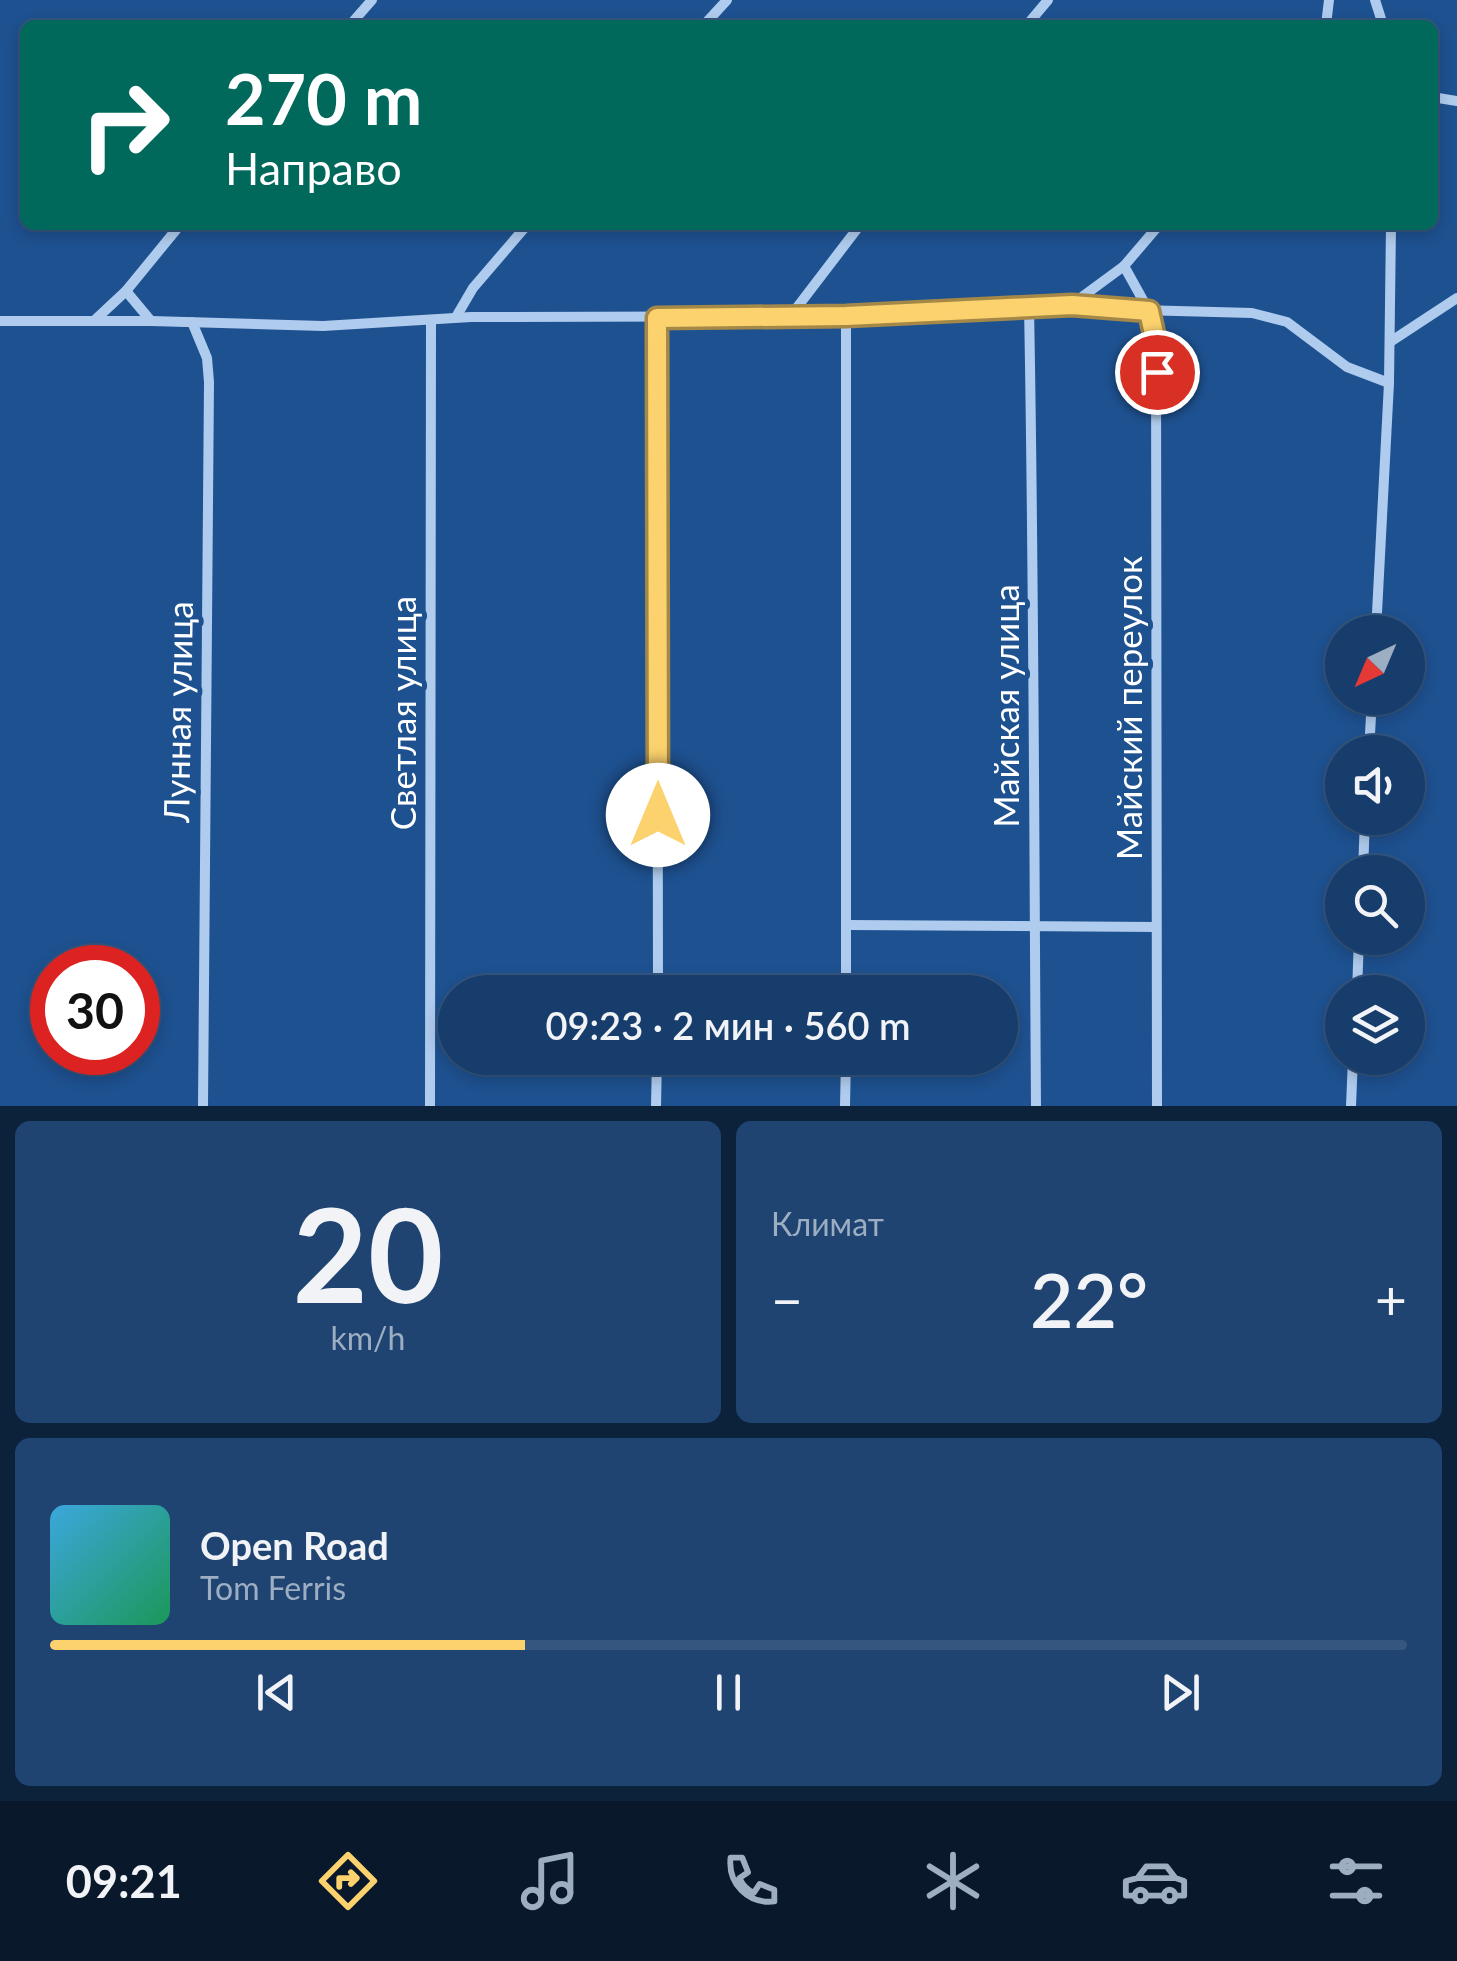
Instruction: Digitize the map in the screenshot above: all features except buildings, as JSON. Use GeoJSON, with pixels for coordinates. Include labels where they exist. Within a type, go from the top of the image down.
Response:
{"type":"FeatureCollection","features":[{"type":"Feature","properties":{"kind":"street"},"geometry":{"type":"LineString","coordinates":[[354,20],[372,0]]}},
{"type":"Feature","properties":{"kind":"street"},"geometry":{"type":"LineString","coordinates":[[708,20],[726,0]]}},
{"type":"Feature","properties":{"kind":"street"},"geometry":{"type":"LineString","coordinates":[[1031,20],[1048,0]]}},
{"type":"Feature","properties":{"kind":"street"},"geometry":{"type":"LineString","coordinates":[[95,320],[126,291],[176,230]]}},
{"type":"Feature","properties":{"kind":"street"},"geometry":{"type":"LineString","coordinates":[[456,317],[473,288],[523,230]]}},
{"type":"Feature","properties":{"kind":"street"},"geometry":{"type":"LineString","coordinates":[[792,314],[856,230]]}},
{"type":"Feature","properties":{"kind":"street"},"geometry":{"type":"LineString","coordinates":[[1072,305],[1124,266],[1155,230]]}},
{"type":"Feature","properties":{"kind":"street"},"geometry":{"type":"LineString","coordinates":[[1377,615],[1389,383],[1391,230]]}},
{"type":"Feature","properties":{"kind":"street"},"geometry":{"type":"LineString","coordinates":[[1124,266],[1149,311]]}},
{"type":"Feature","properties":{"kind":"street"},"geometry":{"type":"LineString","coordinates":[[126,291],[151,320]]}},
{"type":"Feature","properties":{"kind":"street"},"geometry":{"type":"LineString","coordinates":[[1390,342],[1457,298]]}},
{"type":"Feature","properties":{"kind":"street"},"geometry":{"type":"LineString","coordinates":[[0,321],[151,320],[323,326],[456,317],[846,316],[1072,305],[1276,318],[1347,367],[1389,383]]}},
{"type":"Feature","properties":{"kind":"street","name":"Майская улица"},"geometry":{"type":"LineString","coordinates":[[1029,306],[1036,627],[1032,724],[1036,1106]]}},
{"type":"Feature","properties":{"kind":"street","name":"Майский переулок"},"geometry":{"type":"LineString","coordinates":[[1149,311],[1156,343],[1158,429],[1157,1106]]}},
{"type":"Feature","properties":{"kind":"street"},"geometry":{"type":"LineString","coordinates":[[846,316],[846,975]]}},
{"type":"Feature","properties":{"kind":"street"},"geometry":{"type":"LineString","coordinates":[[657,318],[658,975]]}},
{"type":"Feature","properties":{"kind":"street","name":"Светлая улица"},"geometry":{"type":"LineString","coordinates":[[430,1106],[431,320]]}},
{"type":"Feature","properties":{"kind":"street","name":"Лунная улица"},"geometry":{"type":"LineString","coordinates":[[192,322],[207,358],[209,382],[203,1106]]}},
{"type":"Feature","properties":{"kind":"street"},"geometry":{"type":"LineString","coordinates":[[847,925],[1156,926]]}},
{"type":"Feature","properties":{"kind":"street"},"geometry":{"type":"LineString","coordinates":[[656,1106],[657,1075]]}},
{"type":"Feature","properties":{"kind":"street"},"geometry":{"type":"LineString","coordinates":[[845,1106],[846,1075]]}},
{"type":"Feature","properties":{"kind":"street"},"geometry":{"type":"LineString","coordinates":[[1351,1106],[1352,1075]]}},
{"type":"Feature","properties":{"kind":"route"},"geometry":{"type":"LineString","coordinates":[[658,815],[657,318],[846,316],[1072,305],[1149,311],[1157,372]]}}]}
